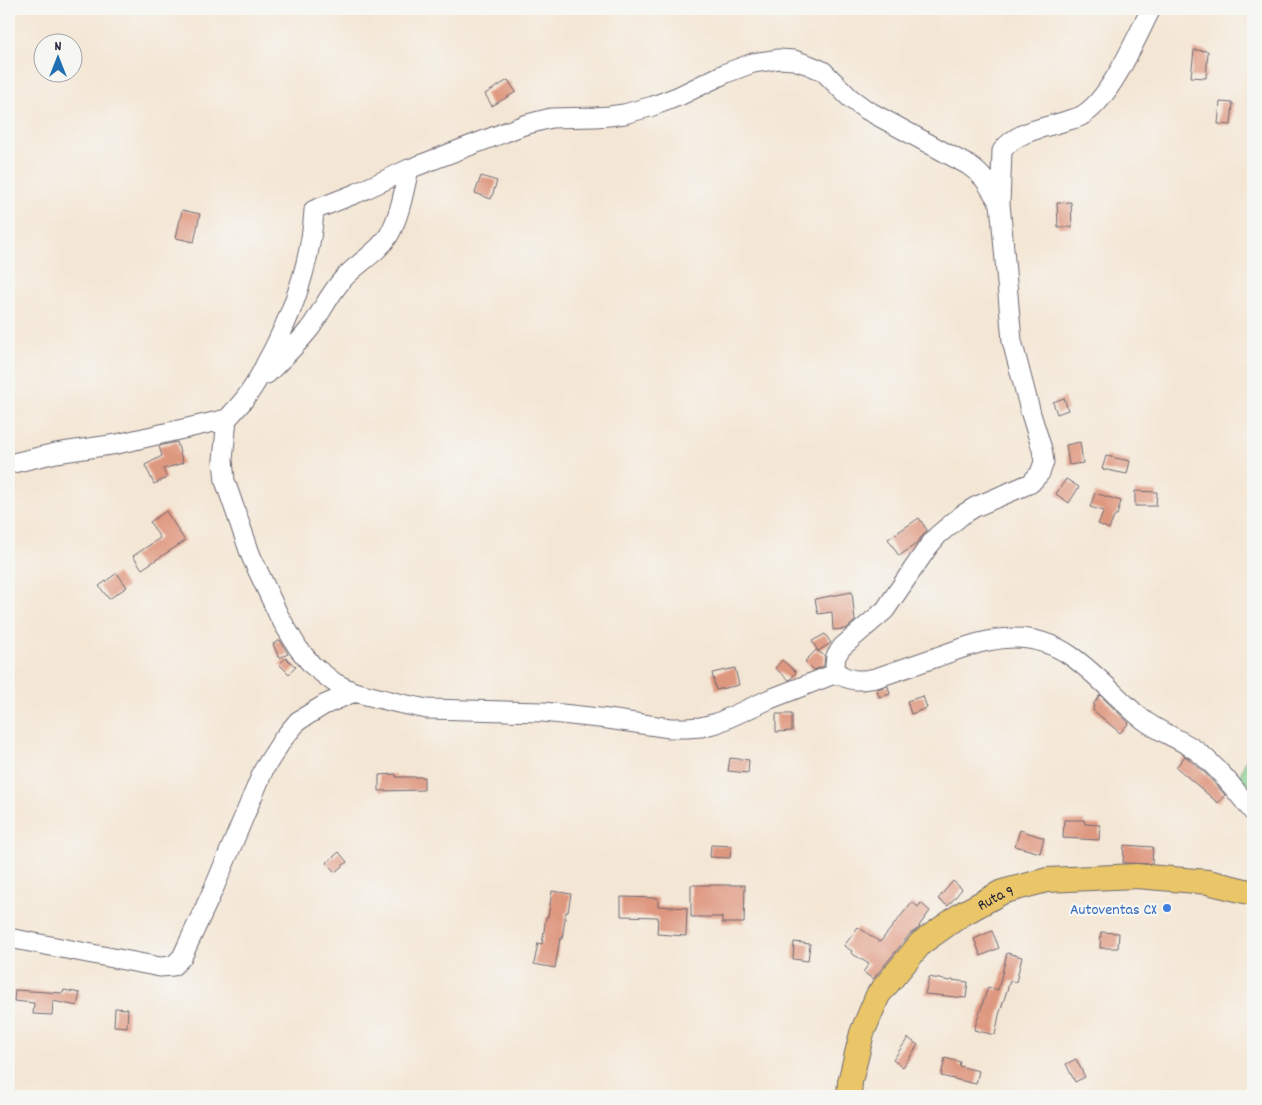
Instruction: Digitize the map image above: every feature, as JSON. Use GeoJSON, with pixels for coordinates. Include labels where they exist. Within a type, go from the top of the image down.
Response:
{"type":"FeatureCollection","features":[{"type":"Feature","properties":{"kind":"main road","name":"Ruta 9"},"geometry":{"type":"LineString","coordinates":[[849,1096],[850,1082],[862,1033],[878,995],[921,942],[962,914],[1002,892],[1047,880],[1136,876],[1208,882],[1253,893]]}},
{"type":"Feature","properties":{"kind":"street"},"geometry":{"type":"LineString","coordinates":[[1151,9],[1111,84],[1098,102],[1081,116],[1019,135],[1002,151],[1000,203],[1012,341],[1030,414],[1042,450],[1044,462],[1040,474],[1031,483],[975,507],[938,535],[885,610],[842,647],[836,656],[835,665],[837,673],[847,679],[856,681],[876,678],[975,643],[999,638],[1030,638],[1050,645],[1069,654],[1091,670],[1117,697],[1146,722],[1187,745],[1209,761],[1219,770],[1253,812]]}},
{"type":"Feature","properties":{"kind":"street"},"geometry":{"type":"LineString","coordinates":[[9,464],[56,453],[117,444],[227,419],[253,387],[287,323],[301,285],[310,248],[314,210],[409,169],[524,125],[551,118],[595,118],[624,114],[654,106],[726,73],[753,63],[779,59],[794,60],[823,72],[850,98],[865,109],[978,172],[1000,203]]}},
{"type":"Feature","properties":{"kind":"street"},"geometry":{"type":"LineString","coordinates":[[253,387],[300,341],[341,281],[376,251],[388,236],[396,218],[409,169]]}},
{"type":"Feature","properties":{"kind":"street"},"geometry":{"type":"LineString","coordinates":[[227,419],[223,460],[225,481],[251,556],[279,616],[298,648],[312,665],[335,683],[354,692],[398,704],[427,708],[543,712],[670,728],[686,728],[717,723],[770,699],[837,673]]}},
{"type":"Feature","properties":{"kind":"street"},"geometry":{"type":"LineString","coordinates":[[9,938],[160,967],[173,966],[182,957],[214,888],[264,769],[283,739],[298,721],[324,705],[354,692]]}},
{"type":"Feature","properties":{"kind":"green space"},"geometry":{"type":"Polygon","coordinates":[[[1253,742],[1253,791],[1239,778],[1253,742]]]}},
{"type":"Feature","properties":{"kind":"building"},"geometry":{"type":"Polygon","coordinates":[[[1194,50],[1208,51],[1206,78],[1191,77],[1194,50]]]}},
{"type":"Feature","properties":{"kind":"building"},"geometry":{"type":"Polygon","coordinates":[[[508,80],[516,92],[492,106],[485,94],[508,80]]]}},
{"type":"Feature","properties":{"kind":"building"},"geometry":{"type":"Polygon","coordinates":[[[1220,102],[1233,103],[1231,125],[1218,124],[1220,102]]]}},
{"type":"Feature","properties":{"kind":"building"},"geometry":{"type":"Polygon","coordinates":[[[481,176],[497,181],[491,199],[475,193],[481,176]]]}},
{"type":"Feature","properties":{"kind":"building"},"geometry":{"type":"Polygon","coordinates":[[[1071,202],[1072,227],[1058,227],[1057,203],[1071,202]]]}},
{"type":"Feature","properties":{"kind":"building"},"geometry":{"type":"Polygon","coordinates":[[[182,210],[200,214],[194,242],[176,238],[182,210]]]}},
{"type":"Feature","properties":{"kind":"building"},"geometry":{"type":"Polygon","coordinates":[[[1064,398],[1068,410],[1057,414],[1053,402],[1064,398]]]}},
{"type":"Feature","properties":{"kind":"building"},"geometry":{"type":"Polygon","coordinates":[[[177,442],[183,463],[163,469],[167,478],[154,484],[145,465],[162,456],[159,446],[177,442]]]}},
{"type":"Feature","properties":{"kind":"building"},"geometry":{"type":"Polygon","coordinates":[[[1080,442],[1083,463],[1069,465],[1066,445],[1080,442]]]}},
{"type":"Feature","properties":{"kind":"building"},"geometry":{"type":"Polygon","coordinates":[[[1106,456],[1130,461],[1127,474],[1102,469],[1106,456]]]}},
{"type":"Feature","properties":{"kind":"building"},"geometry":{"type":"Polygon","coordinates":[[[1066,479],[1079,487],[1069,503],[1056,494],[1066,479]]]}},
{"type":"Feature","properties":{"kind":"building"},"geometry":{"type":"Polygon","coordinates":[[[1135,491],[1157,492],[1156,506],[1135,506],[1135,491]]]}},
{"type":"Feature","properties":{"kind":"building"},"geometry":{"type":"Polygon","coordinates":[[[1095,493],[1121,501],[1117,515],[1115,515],[1109,529],[1098,524],[1104,511],[1090,507],[1095,493]]]}},
{"type":"Feature","properties":{"kind":"building"},"geometry":{"type":"Polygon","coordinates":[[[166,511],[185,541],[142,569],[133,556],[160,538],[150,522],[166,511]]]}},
{"type":"Feature","properties":{"kind":"building"},"geometry":{"type":"Polygon","coordinates":[[[919,518],[927,530],[916,544],[899,556],[888,539],[919,518]]]}},
{"type":"Feature","properties":{"kind":"building"},"geometry":{"type":"Polygon","coordinates":[[[117,573],[127,587],[109,599],[99,586],[117,573]]]}},
{"type":"Feature","properties":{"kind":"building"},"geometry":{"type":"Polygon","coordinates":[[[852,592],[855,621],[846,629],[833,630],[832,612],[818,614],[815,599],[852,592]]]}},
{"type":"Feature","properties":{"kind":"building"},"geometry":{"type":"Polygon","coordinates":[[[825,634],[831,643],[818,651],[812,641],[825,634]]]}},
{"type":"Feature","properties":{"kind":"building"},"geometry":{"type":"Polygon","coordinates":[[[280,640],[288,654],[279,658],[273,644],[280,640]]]}},
{"type":"Feature","properties":{"kind":"building"},"geometry":{"type":"Polygon","coordinates":[[[816,650],[825,656],[824,666],[814,670],[805,661],[816,650]]]}},
{"type":"Feature","properties":{"kind":"building"},"geometry":{"type":"Polygon","coordinates":[[[286,658],[296,667],[289,674],[279,664],[286,658]]]}},
{"type":"Feature","properties":{"kind":"building"},"geometry":{"type":"Polygon","coordinates":[[[782,660],[796,672],[789,680],[775,668],[782,660]]]}},
{"type":"Feature","properties":{"kind":"building"},"geometry":{"type":"Polygon","coordinates":[[[735,668],[739,685],[716,690],[712,673],[735,668]]]}},
{"type":"Feature","properties":{"kind":"building"},"geometry":{"type":"Polygon","coordinates":[[[888,686],[890,694],[879,697],[877,689],[888,686]]]}},
{"type":"Feature","properties":{"kind":"building"},"geometry":{"type":"Polygon","coordinates":[[[1100,695],[1129,723],[1120,733],[1093,710],[1094,703],[1100,695]]]}},
{"type":"Feature","properties":{"kind":"building"},"geometry":{"type":"Polygon","coordinates":[[[923,696],[927,708],[911,714],[907,701],[923,696]]]}},
{"type":"Feature","properties":{"kind":"building"},"geometry":{"type":"Polygon","coordinates":[[[776,714],[792,714],[792,731],[776,732],[776,714]]]}},
{"type":"Feature","properties":{"kind":"building"},"geometry":{"type":"Polygon","coordinates":[[[1185,756],[1205,773],[1225,795],[1218,803],[1176,767],[1185,756]]]}},
{"type":"Feature","properties":{"kind":"building"},"geometry":{"type":"Polygon","coordinates":[[[730,758],[749,760],[748,773],[728,771],[730,758]]]}},
{"type":"Feature","properties":{"kind":"building"},"geometry":{"type":"Polygon","coordinates":[[[396,774],[396,777],[424,777],[424,790],[379,791],[379,775],[396,774]]]}},
{"type":"Feature","properties":{"kind":"building"},"geometry":{"type":"Polygon","coordinates":[[[1064,820],[1084,820],[1085,824],[1100,825],[1099,840],[1063,838],[1064,820]]]}},
{"type":"Feature","properties":{"kind":"building"},"geometry":{"type":"Polygon","coordinates":[[[1020,830],[1044,838],[1040,853],[1015,846],[1020,830]]]}},
{"type":"Feature","properties":{"kind":"building"},"geometry":{"type":"Polygon","coordinates":[[[711,845],[731,846],[730,858],[710,857],[711,845]]]}},
{"type":"Feature","properties":{"kind":"building"},"geometry":{"type":"Polygon","coordinates":[[[1124,845],[1153,847],[1152,864],[1123,863],[1124,845]]]}},
{"type":"Feature","properties":{"kind":"building"},"geometry":{"type":"Polygon","coordinates":[[[339,852],[347,862],[335,872],[326,863],[339,852]]]}},
{"type":"Feature","properties":{"kind":"building"},"geometry":{"type":"Polygon","coordinates":[[[953,881],[962,889],[948,906],[938,899],[953,881]]]}},
{"type":"Feature","properties":{"kind":"building"},"geometry":{"type":"Polygon","coordinates":[[[691,885],[745,885],[744,923],[722,923],[722,917],[691,917],[691,885]]]}},
{"type":"Feature","properties":{"kind":"building"},"geometry":{"type":"Polygon","coordinates":[[[552,891],[571,894],[555,968],[534,964],[538,943],[542,944],[552,891]]]}},
{"type":"Feature","properties":{"kind":"building"},"geometry":{"type":"Polygon","coordinates":[[[621,897],[658,898],[658,906],[687,908],[686,936],[657,934],[658,917],[621,916],[621,897]]]}},
{"type":"Feature","properties":{"kind":"building"},"geometry":{"type":"Polygon","coordinates":[[[912,902],[918,907],[921,903],[930,911],[920,927],[910,934],[873,979],[863,972],[869,964],[851,953],[852,951],[844,946],[858,927],[880,942],[912,902]]]}},
{"type":"Feature","properties":{"kind":"building"},"geometry":{"type":"Polygon","coordinates":[[[992,931],[999,948],[981,956],[974,939],[992,931]]]}},
{"type":"Feature","properties":{"kind":"building"},"geometry":{"type":"Polygon","coordinates":[[[1101,932],[1119,933],[1118,948],[1100,948],[1101,932]]]}},
{"type":"Feature","properties":{"kind":"building"},"geometry":{"type":"Polygon","coordinates":[[[794,942],[810,944],[808,961],[793,959],[794,942]]]}},
{"type":"Feature","properties":{"kind":"building"},"geometry":{"type":"Polygon","coordinates":[[[1007,953],[1022,957],[1016,982],[1010,981],[995,1035],[974,1030],[988,987],[998,990],[1007,953]]]}},
{"type":"Feature","properties":{"kind":"building"},"geometry":{"type":"Polygon","coordinates":[[[929,977],[968,982],[966,998],[925,994],[929,977]]]}},
{"type":"Feature","properties":{"kind":"building"},"geometry":{"type":"Polygon","coordinates":[[[15,990],[63,993],[64,990],[80,993],[77,1006],[53,1001],[52,1015],[33,1014],[34,1003],[14,1001],[15,990]]]}},
{"type":"Feature","properties":{"kind":"building"},"geometry":{"type":"Polygon","coordinates":[[[115,1008],[128,1009],[127,1027],[114,1026],[115,1008]]]}},
{"type":"Feature","properties":{"kind":"building"},"geometry":{"type":"Polygon","coordinates":[[[908,1038],[918,1045],[903,1067],[893,1060],[908,1038]]]}},
{"type":"Feature","properties":{"kind":"building"},"geometry":{"type":"Polygon","coordinates":[[[945,1058],[960,1062],[959,1066],[979,1071],[976,1084],[941,1076],[945,1058]]]}},
{"type":"Feature","properties":{"kind":"building"},"geometry":{"type":"Polygon","coordinates":[[[1076,1059],[1085,1077],[1075,1082],[1066,1064],[1076,1059]]]}},
{"type":"Feature","properties":{"kind":"place","name":"Autoventas CX"},"geometry":{"type":"Point","coordinates":[1167,908]}}]}
